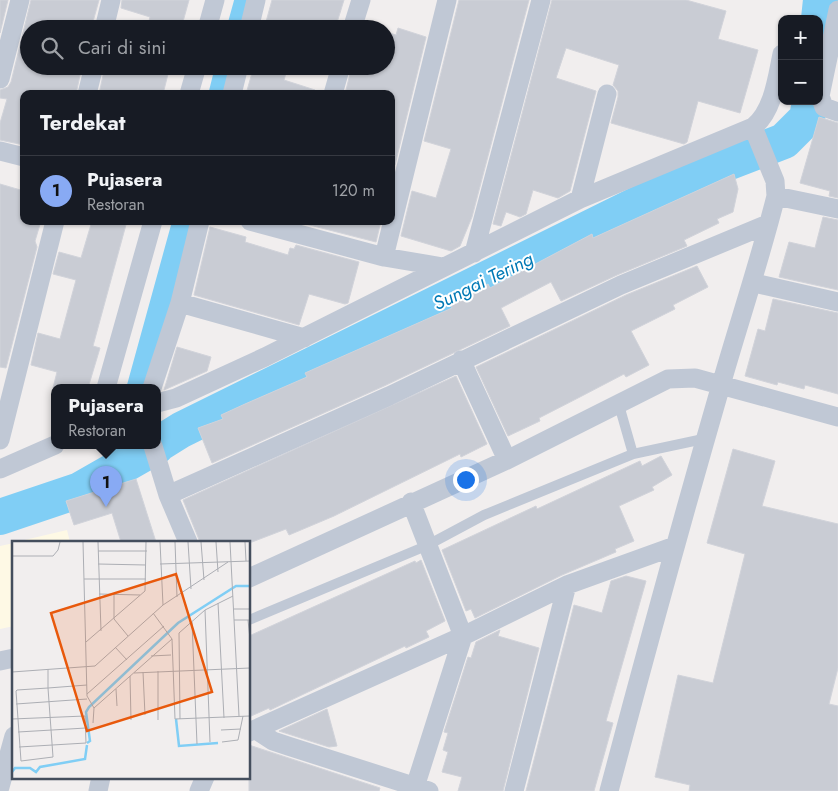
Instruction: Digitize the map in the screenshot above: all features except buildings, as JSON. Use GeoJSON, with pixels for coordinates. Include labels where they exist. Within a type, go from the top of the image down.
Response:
{"type":"FeatureCollection","features":[{"type":"Feature","properties":{"kind":"street"},"geometry":{"type":"LineString","coordinates":[[0,79],[20,0]]}},
{"type":"Feature","properties":{"kind":"street"},"geometry":{"type":"LineString","coordinates":[[106,20],[111,0]]}},
{"type":"Feature","properties":{"kind":"street"},"geometry":{"type":"LineString","coordinates":[[209,20],[215,0]]}},
{"type":"Feature","properties":{"kind":"street"},"geometry":{"type":"LineString","coordinates":[[251,20],[256,0]]}},
{"type":"Feature","properties":{"kind":"street"},"geometry":{"type":"LineString","coordinates":[[355,20],[361,0]]}},
{"type":"Feature","properties":{"kind":"street"},"geometry":{"type":"LineString","coordinates":[[395,212],[447,0]]}},
{"type":"Feature","properties":{"kind":"street"},"geometry":{"type":"LineString","coordinates":[[474,253],[541,0]]}},
{"type":"Feature","properties":{"kind":"street"},"geometry":{"type":"LineString","coordinates":[[838,15],[820,96],[824,107],[838,112]]}},
{"type":"Feature","properties":{"kind":"street"},"geometry":{"type":"LineString","coordinates":[[161,401],[176,398],[304,338],[580,199],[753,130],[769,103],[780,60]]}},
{"type":"Feature","properties":{"kind":"street"},"geometry":{"type":"LineString","coordinates":[[89,90],[92,75]]}},
{"type":"Feature","properties":{"kind":"street"},"geometry":{"type":"LineString","coordinates":[[190,90],[194,75]]}},
{"type":"Feature","properties":{"kind":"street"},"geometry":{"type":"LineString","coordinates":[[233,90],[237,75]]}},
{"type":"Feature","properties":{"kind":"street"},"geometry":{"type":"LineString","coordinates":[[333,90],[338,75]]}},
{"type":"Feature","properties":{"kind":"street"},"geometry":{"type":"LineString","coordinates":[[580,199],[607,94]]}},
{"type":"Feature","properties":{"kind":"street"},"geometry":{"type":"LineString","coordinates":[[609,791],[675,546],[708,438],[721,385],[754,283],[768,224],[775,188],[753,130]]}},
{"type":"Feature","properties":{"kind":"street"},"geometry":{"type":"LineString","coordinates":[[0,151],[20,156]]}},
{"type":"Feature","properties":{"kind":"street"},"geometry":{"type":"LineString","coordinates":[[775,188],[838,209]]}},
{"type":"Feature","properties":{"kind":"street"},"geometry":{"type":"LineString","coordinates":[[168,495],[389,396],[621,285],[768,224]]}},
{"type":"Feature","properties":{"kind":"street"},"geometry":{"type":"LineString","coordinates":[[0,440],[54,225]]}},
{"type":"Feature","properties":{"kind":"street"},"geometry":{"type":"LineString","coordinates":[[107,384],[152,225]]}},
{"type":"Feature","properties":{"kind":"street"},"geometry":{"type":"LineString","coordinates":[[153,384],[180,303],[199,225]]}},
{"type":"Feature","properties":{"kind":"street"},"geometry":{"type":"LineString","coordinates":[[384,257],[392,225]]}},
{"type":"Feature","properties":{"kind":"street"},"geometry":{"type":"LineString","coordinates":[[293,226],[384,257],[443,267]]}},
{"type":"Feature","properties":{"kind":"street"},"geometry":{"type":"LineString","coordinates":[[754,283],[838,302]]}},
{"type":"Feature","properties":{"kind":"street"},"geometry":{"type":"LineString","coordinates":[[180,303],[304,338]]}},
{"type":"Feature","properties":{"kind":"street"},"geometry":{"type":"LineString","coordinates":[[461,360],[507,460]]}},
{"type":"Feature","properties":{"kind":"street"},"geometry":{"type":"LineString","coordinates":[[250,578],[411,502],[507,460],[668,379],[695,378],[838,417]]}},
{"type":"Feature","properties":{"kind":"street"},"geometry":{"type":"LineString","coordinates":[[0,469],[51,447]]}},
{"type":"Feature","properties":{"kind":"street"},"geometry":{"type":"LineString","coordinates":[[154,450],[168,495],[188,541]]}},
{"type":"Feature","properties":{"kind":"street"},"geometry":{"type":"LineString","coordinates":[[253,731],[288,746],[422,789],[463,636],[426,546],[411,502]]}},
{"type":"Feature","properties":{"kind":"street"},"geometry":{"type":"LineString","coordinates":[[253,731],[463,636],[568,585],[675,546]]}},
{"type":"Feature","properties":{"kind":"street"},"geometry":{"type":"LineString","coordinates":[[514,791],[568,585]]}},
{"type":"Feature","properties":{"kind":"street"},"geometry":{"type":"LineString","coordinates":[[0,787],[12,743]]}},
{"type":"Feature","properties":{"kind":"street"},"geometry":{"type":"LineString","coordinates":[[98,791],[101,778]]}},
{"type":"Feature","properties":{"kind":"street"},"geometry":{"type":"LineString","coordinates":[[199,791],[204,778]]}},
{"type":"Feature","properties":{"kind":"lane"},"geometry":{"type":"LineString","coordinates":[[619,405],[633,454]]}},
{"type":"Feature","properties":{"kind":"lane"},"geometry":{"type":"LineString","coordinates":[[250,620],[426,546],[484,515],[633,454],[708,438]]}},
{"type":"Feature","properties":{"kind":"shaded area"},"geometry":{"type":"Polygon","coordinates":[[[67,530],[70,541],[20,541],[67,530]]]}},
{"type":"Feature","properties":{"kind":"shaded area"},"geometry":{"type":"Polygon","coordinates":[[[12,543],[12,626],[0,629],[0,546],[12,543]]]}},
{"type":"Feature","properties":{"kind":"waterway"},"geometry":{"type":"LineString","coordinates":[[239,20],[245,0]]}},
{"type":"Feature","properties":{"kind":"waterway"},"geometry":{"type":"LineString","coordinates":[[819,15],[821,0]]}},
{"type":"Feature","properties":{"kind":"waterway"},"geometry":{"type":"LineString","coordinates":[[220,90],[224,75]]}},
{"type":"Feature","properties":{"kind":"waterway","name":"Sungai Tering"},"geometry":{"type":"LineString","coordinates":[[161,442],[181,430],[701,173],[784,141],[807,118],[809,105]]}},
{"type":"Feature","properties":{"kind":"waterway"},"geometry":{"type":"LineString","coordinates":[[138,384],[182,225]]}},
{"type":"Feature","properties":{"kind":"waterway"},"geometry":{"type":"LineString","coordinates":[[114,471],[120,449]]}},
{"type":"Feature","properties":{"kind":"waterway","name":"Sungai Tering"},"geometry":{"type":"LineString","coordinates":[[0,517],[80,490],[152,449]]}},
{"type":"Feature","properties":{"kind":"place","name":"Pujasera"},"geometry":{"type":"Point","coordinates":[106,507]}}]}
